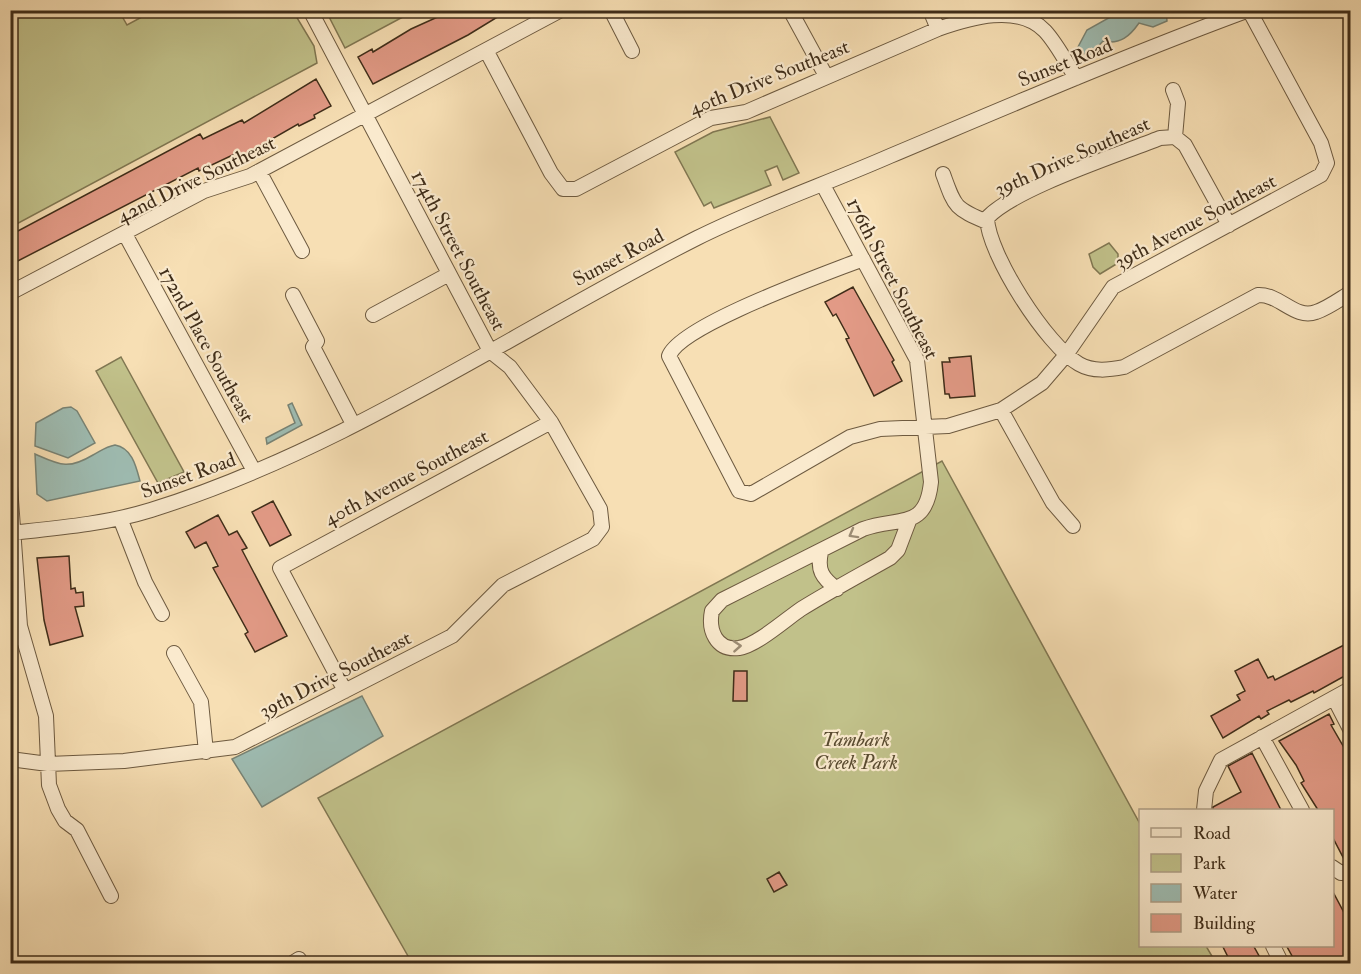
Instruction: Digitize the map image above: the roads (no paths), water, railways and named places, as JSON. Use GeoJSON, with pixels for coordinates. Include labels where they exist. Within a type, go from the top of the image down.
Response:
{"type":"FeatureCollection","features":[{"type":"Feature","properties":{"kind":"street","name":"174th Street Southeast"},"geometry":{"type":"LineString","coordinates":[[310,10],[490,351],[510,367],[550,422],[600,509],[602,527]]}},
{"type":"Feature","properties":{"kind":"street","name":"42nd Drive Southeast"},"geometry":{"type":"LineString","coordinates":[[10,293],[220,184],[259,171],[561,10]]}},
{"type":"Feature","properties":{"kind":"street"},"geometry":{"type":"LineString","coordinates":[[611,10],[632,51]]}},
{"type":"Feature","properties":{"kind":"street"},"geometry":{"type":"LineString","coordinates":[[790,10],[826,76]]}},
{"type":"Feature","properties":{"kind":"street"},"geometry":{"type":"LineString","coordinates":[[930,10],[938,28]]}},
{"type":"Feature","properties":{"kind":"street"},"geometry":{"type":"LineString","coordinates":[[1031,23],[1039,10]]}},
{"type":"Feature","properties":{"kind":"street","name":"Sunset Road"},"geometry":{"type":"LineString","coordinates":[[12,533],[120,518],[151,510],[254,471],[353,424],[490,351],[618,278],[720,227],[1076,78],[1249,10]]}},
{"type":"Feature","properties":{"kind":"street","name":"39th Avenue Southeast"},"geometry":{"type":"LineString","coordinates":[[863,259],[762,298],[675,345],[669,356],[739,491],[751,494],[850,437],[880,429],[948,426],[1001,410],[1042,382],[1066,355],[1113,287],[1322,175],[1327,163],[1322,143],[1249,10]]}},
{"type":"Feature","properties":{"kind":"street","name":"40th Drive Southeast"},"geometry":{"type":"LineString","coordinates":[[486,50],[551,173],[563,189],[576,189],[711,118],[746,112],[938,28],[969,18],[1004,13],[1043,29],[1076,78]]}},
{"type":"Feature","properties":{"kind":"street"},"geometry":{"type":"LineString","coordinates":[[1173,90],[1178,103],[1175,136],[1185,145],[1229,225]]}},
{"type":"Feature","properties":{"kind":"street","name":"39th Drive Southeast"},"geometry":{"type":"LineString","coordinates":[[987,220],[997,208],[1055,180],[1160,138],[1175,136]]}},
{"type":"Feature","properties":{"kind":"street"},"geometry":{"type":"LineString","coordinates":[[259,171],[302,251]]}},
{"type":"Feature","properties":{"kind":"street"},"geometry":{"type":"LineString","coordinates":[[942,174],[952,200],[960,211],[987,220],[988,234],[1046,335],[1081,366],[1106,371],[1124,367],[1258,295],[1274,297],[1293,310],[1305,314],[1316,313],[1350,293]]}},
{"type":"Feature","properties":{"kind":"street","name":"176th Street Southeast"},"geometry":{"type":"LineString","coordinates":[[823,185],[917,360],[932,482],[930,498],[925,509],[909,521]]}},
{"type":"Feature","properties":{"kind":"street","name":"172nd Place Southeast"},"geometry":{"type":"LineString","coordinates":[[125,234],[254,471]]}},
{"type":"Feature","properties":{"kind":"street"},"geometry":{"type":"LineString","coordinates":[[373,315],[449,274]]}},
{"type":"Feature","properties":{"kind":"street"},"geometry":{"type":"LineString","coordinates":[[293,295],[317,341],[313,347],[353,424]]}},
{"type":"Feature","properties":{"kind":"street"},"geometry":{"type":"LineString","coordinates":[[1001,410],[1053,503],[1073,526]]}},
{"type":"Feature","properties":{"kind":"street","name":"40th Avenue Southeast"},"geometry":{"type":"LineString","coordinates":[[345,691],[280,568],[550,422]]}},
{"type":"Feature","properties":{"kind":"street"},"geometry":{"type":"LineString","coordinates":[[10,486],[15,626],[46,716],[52,797],[65,821],[77,830],[111,896]]}},
{"type":"Feature","properties":{"kind":"street"},"geometry":{"type":"LineString","coordinates":[[120,518],[145,582],[162,614]]}},
{"type":"Feature","properties":{"kind":"street"},"geometry":{"type":"LineString","coordinates":[[909,521],[898,550],[890,558],[748,645],[732,648],[717,641],[713,635],[711,618],[715,605],[874,525],[909,521]]}},
{"type":"Feature","properties":{"kind":"street","name":"39th Drive Southeast"},"geometry":{"type":"LineString","coordinates":[[48,764],[124,761],[235,747],[452,636],[503,585],[593,538],[602,527]]}},
{"type":"Feature","properties":{"kind":"street"},"geometry":{"type":"LineString","coordinates":[[821,552],[820,571],[825,579],[837,589]]}},
{"type":"Feature","properties":{"kind":"street"},"geometry":{"type":"LineString","coordinates":[[174,652],[201,702],[206,752]]}},
{"type":"Feature","properties":{"kind":"street"},"geometry":{"type":"LineString","coordinates":[[1204,809],[1206,791],[1221,760],[1350,689]]}},
{"type":"Feature","properties":{"kind":"street"},"geometry":{"type":"LineString","coordinates":[[1334,698],[1350,729]]}},
{"type":"Feature","properties":{"kind":"street"},"geometry":{"type":"LineString","coordinates":[[1262,737],[1301,809]]}},
{"type":"Feature","properties":{"kind":"street"},"geometry":{"type":"LineString","coordinates":[[10,759],[48,764]]}},
{"type":"Feature","properties":{"kind":"street"},"geometry":{"type":"LineString","coordinates":[[1274,947],[1282,963]]}},
{"type":"Feature","properties":{"kind":"water"},"geometry":{"type":"Polygon","coordinates":[[[1121,11],[1166,11],[1167,21],[1153,27],[1139,23],[1124,38],[1115,42],[1103,41],[1090,55],[1081,53],[1078,47],[1087,30],[1121,11]]]}},
{"type":"Feature","properties":{"kind":"water"},"geometry":{"type":"Polygon","coordinates":[[[292,403],[302,425],[267,444],[266,438],[295,423],[288,405],[292,403]]]}},
{"type":"Feature","properties":{"kind":"water"},"geometry":{"type":"Polygon","coordinates":[[[71,407],[77,411],[95,443],[68,458],[35,446],[36,423],[63,408],[71,407]]]}},
{"type":"Feature","properties":{"kind":"water"},"geometry":{"type":"Polygon","coordinates":[[[115,445],[129,454],[140,481],[47,501],[37,494],[35,454],[58,463],[70,464],[77,463],[115,445]]]}},
{"type":"Feature","properties":{"kind":"water"},"geometry":{"type":"Polygon","coordinates":[[[362,696],[383,736],[262,807],[232,759],[362,696]]]}},
{"type":"Feature","properties":{"kind":"park label","name":"Tambark Creek Park"},"geometry":{"type":"Point","coordinates":[856,750]}}]}
